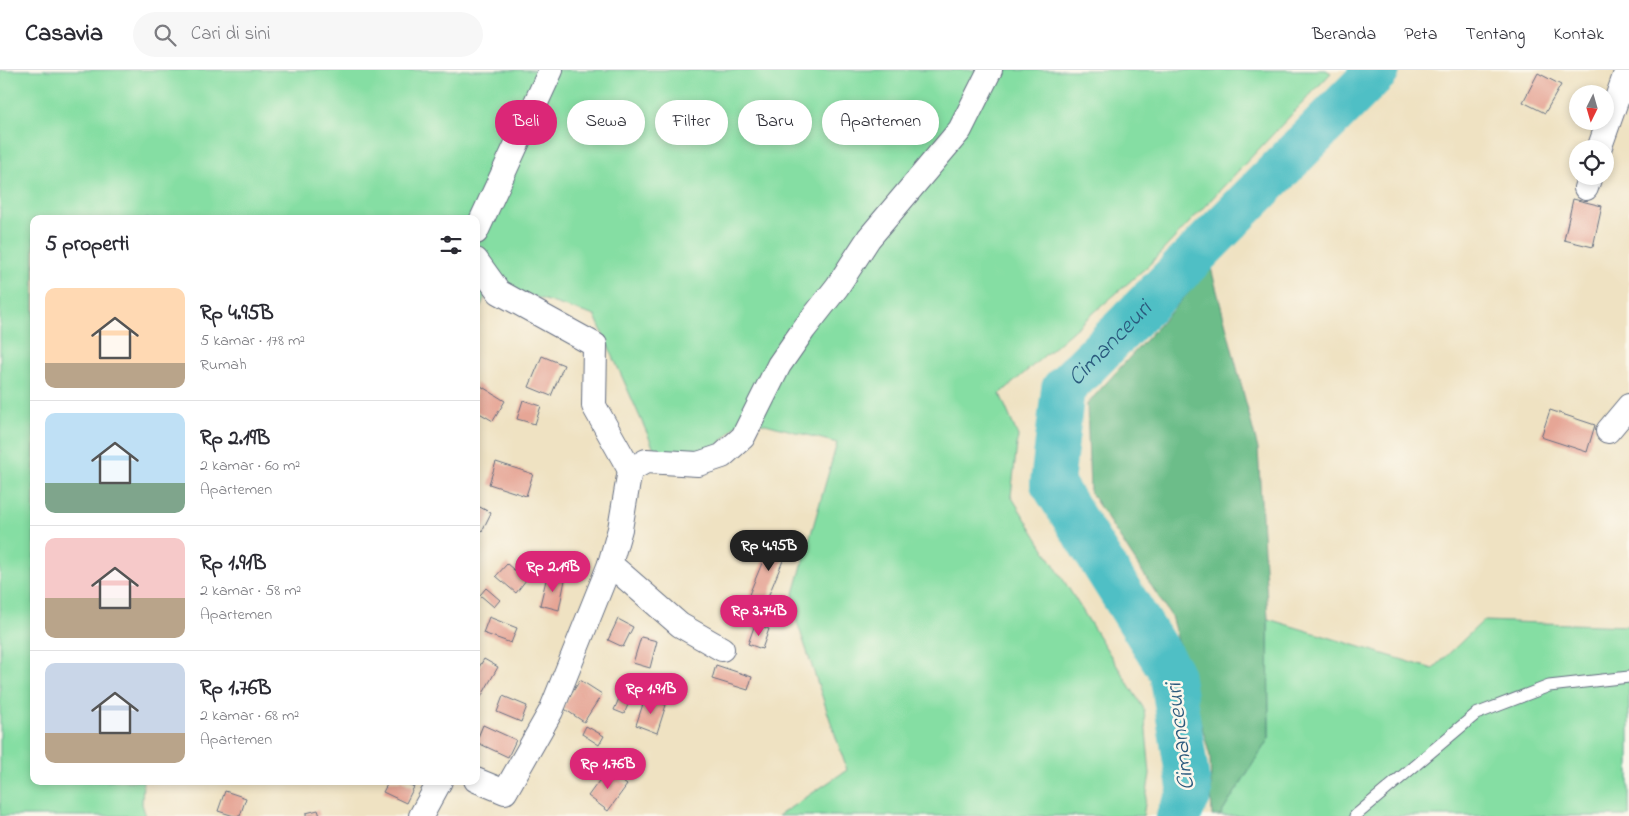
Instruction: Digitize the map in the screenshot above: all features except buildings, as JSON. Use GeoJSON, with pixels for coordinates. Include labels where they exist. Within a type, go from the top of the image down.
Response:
{"type":"FeatureCollection","features":[{"type":"Feature","properties":{"kind":"street"},"geometry":{"type":"LineString","coordinates":[[480,223],[550,70]]}},
{"type":"Feature","properties":{"kind":"street"},"geometry":{"type":"LineString","coordinates":[[630,470],[646,461],[698,464],[722,456],[743,437],[779,365],[804,328],[837,287],[869,238],[960,130],[990,70]]}},
{"type":"Feature","properties":{"kind":"street"},"geometry":{"type":"LineString","coordinates":[[1602,140],[1626,70]]}},
{"type":"Feature","properties":{"kind":"street"},"geometry":{"type":"LineString","coordinates":[[480,266],[499,292],[595,345],[594,406],[630,470],[620,529],[610,564],[551,712],[505,792],[480,782]]}},
{"type":"Feature","properties":{"kind":"street"},"geometry":{"type":"LineString","coordinates":[[1608,430],[1629,406]]}},
{"type":"Feature","properties":{"kind":"street"},"geometry":{"type":"LineString","coordinates":[[610,564],[680,624],[722,649]]}},
{"type":"Feature","properties":{"kind":"street"},"geometry":{"type":"LineString","coordinates":[[421,816],[438,785]]}},
{"type":"Feature","properties":{"kind":"lane"},"geometry":{"type":"LineString","coordinates":[[1355,816],[1476,714],[1549,686],[1629,677]]}},
{"type":"Feature","properties":{"kind":"green space"},"geometry":{"type":"Polygon","coordinates":[[[0,70],[1326,70],[1331,73],[1149,265],[1000,394],[1018,436],[1011,496],[1144,709],[1150,774],[1143,816],[778,816],[847,770],[791,604],[837,443],[743,418],[708,456],[655,451],[595,316],[491,283],[480,308],[480,215],[30,215],[30,785],[143,785],[142,804],[146,816],[0,816],[0,70]]]}},
{"type":"Feature","properties":{"kind":"green space"},"geometry":{"type":"Polygon","coordinates":[[[1211,268],[1258,449],[1268,619],[1269,738],[1220,816],[1212,816],[1210,756],[1171,616],[1090,492],[1087,404],[1211,268]]]}},
{"type":"Feature","properties":{"kind":"green space"},"geometry":{"type":"Polygon","coordinates":[[[1268,619],[1433,669],[1483,621],[1629,626],[1629,816],[1220,816],[1269,738],[1268,619]]]}},
{"type":"Feature","properties":{"kind":"waterway","name":"Cimanceuri"},"geometry":{"type":"LineString","coordinates":[[1178,816],[1190,794],[1171,672],[1052,483],[1063,389],[1378,70]]}}]}
